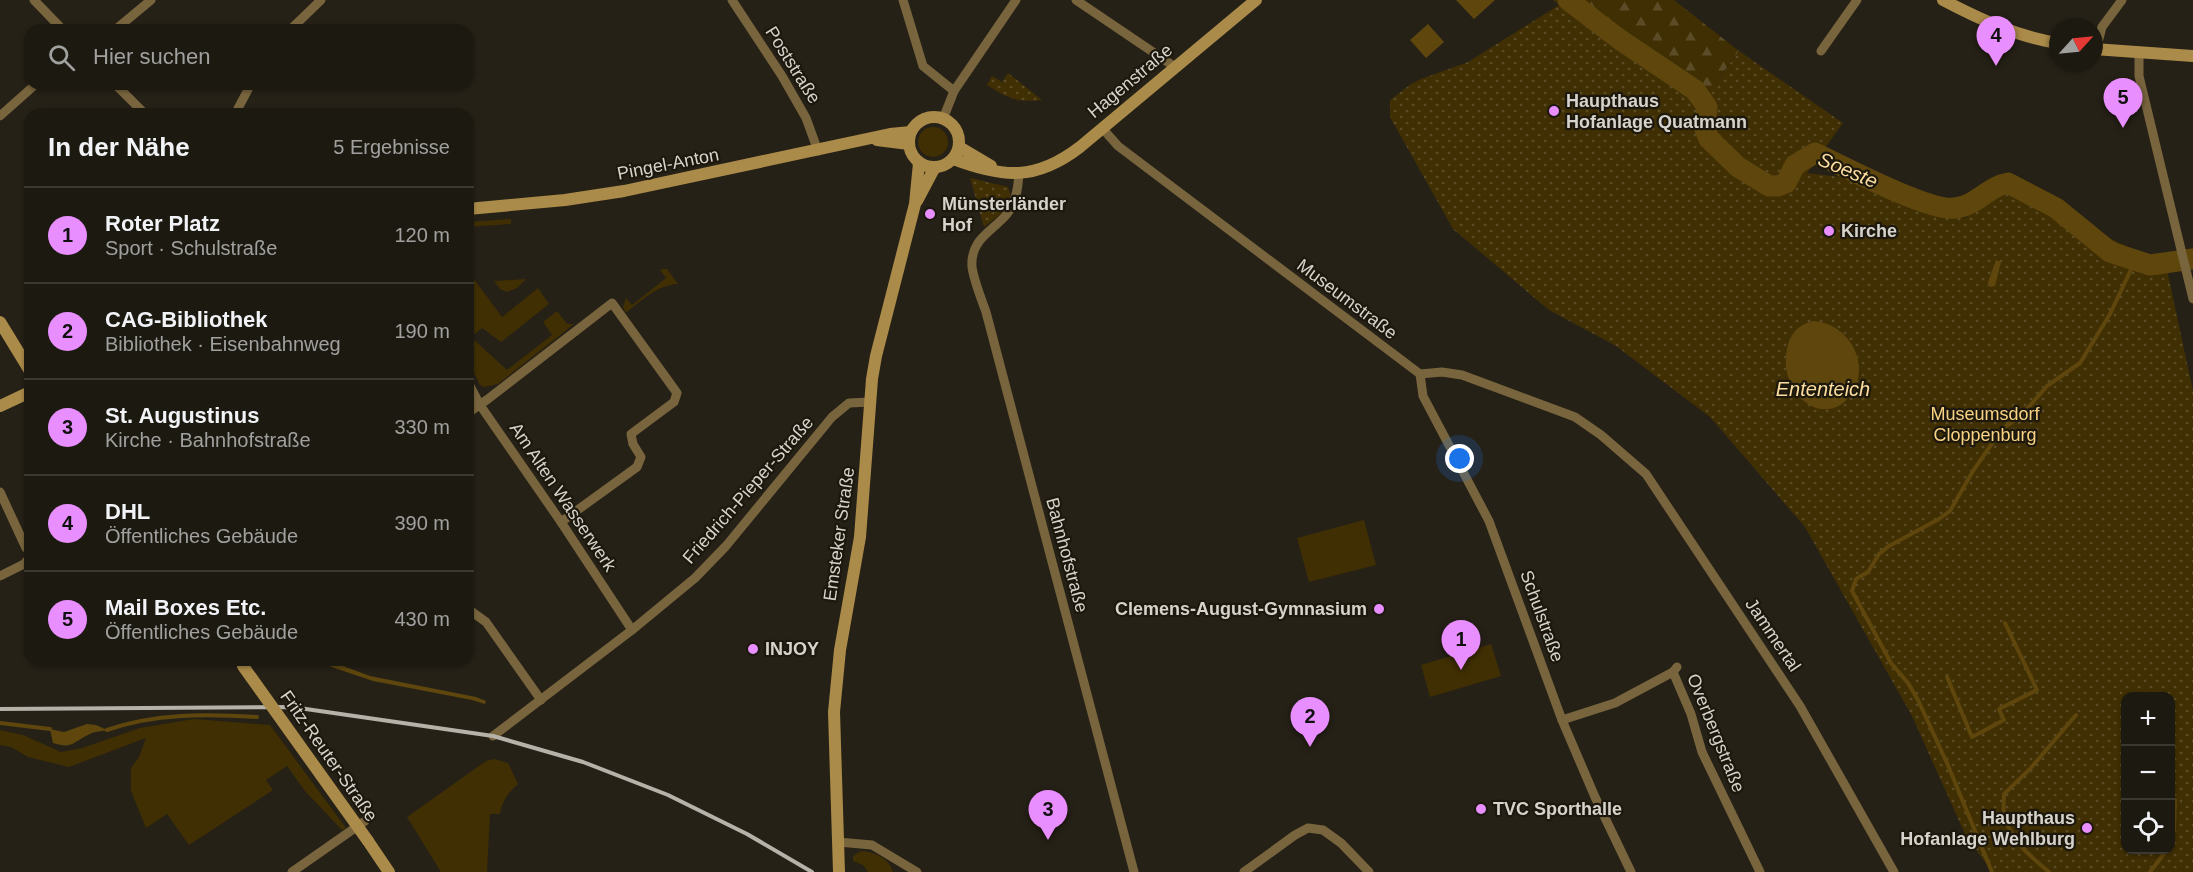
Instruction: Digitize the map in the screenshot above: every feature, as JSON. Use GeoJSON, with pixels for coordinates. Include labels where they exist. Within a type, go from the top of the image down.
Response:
{"type":"FeatureCollection","features":[{"type":"Feature","properties":{"kind":"street"},"geometry":{"type":"LineString","coordinates":[[34,0],[57,24]]}},
{"type":"Feature","properties":{"kind":"street"},"geometry":{"type":"LineString","coordinates":[[122,24],[151,0]]}},
{"type":"Feature","properties":{"kind":"street"},"geometry":{"type":"LineString","coordinates":[[296,24],[321,0]]}},
{"type":"Feature","properties":{"kind":"street","name":"Poststraße"},"geometry":{"type":"LineString","coordinates":[[732,0],[782,76],[806,118],[818,151]]}},
{"type":"Feature","properties":{"kind":"street"},"geometry":{"type":"LineString","coordinates":[[903,0],[923,66],[954,91]]}},
{"type":"Feature","properties":{"kind":"street"},"geometry":{"type":"LineString","coordinates":[[943,119],[954,91],[1016,0]]}},
{"type":"Feature","properties":{"kind":"street"},"geometry":{"type":"LineString","coordinates":[[1076,0],[1175,67]]}},
{"type":"Feature","properties":{"kind":"street","name":"Hagenstraße"},"geometry":{"type":"LineString","coordinates":[[956,153],[970,165],[1019,174],[1038,171],[1058,162],[1103,129],[1256,0]]}},
{"type":"Feature","properties":{"kind":"street"},"geometry":{"type":"LineString","coordinates":[[1821,51],[1857,0]]}},
{"type":"Feature","properties":{"kind":"street"},"geometry":{"type":"LineString","coordinates":[[1943,0],[2002,28],[2049,42]]}},
{"type":"Feature","properties":{"kind":"street"},"geometry":{"type":"LineString","coordinates":[[2103,26],[2122,0]]}},
{"type":"Feature","properties":{"kind":"street"},"geometry":{"type":"LineString","coordinates":[[2103,50],[2193,56]]}},
{"type":"Feature","properties":{"kind":"street"},"geometry":{"type":"LineString","coordinates":[[2139,53],[2139,76],[2193,299]]}},
{"type":"Feature","properties":{"kind":"street"},"geometry":{"type":"LineString","coordinates":[[0,116],[29,90]]}},
{"type":"Feature","properties":{"kind":"street"},"geometry":{"type":"LineString","coordinates":[[121,90],[139,108]]}},
{"type":"Feature","properties":{"kind":"street"},"geometry":{"type":"LineString","coordinates":[[238,108],[248,90]]}},
{"type":"Feature","properties":{"kind":"street"},"geometry":{"type":"LineString","coordinates":[[931,117],[943,119],[953,127],[957,135],[956,153],[944,165],[927,167],[913,156],[910,138],[922,120],[931,117]]}},
{"type":"Feature","properties":{"kind":"street","name":"Museumstraße"},"geometry":{"type":"LineString","coordinates":[[1103,129],[1118,146],[1420,374]]}},
{"type":"Feature","properties":{"kind":"street","name":"Pingel-Anton"},"geometry":{"type":"LineString","coordinates":[[474,208],[566,200],[624,191],[873,139],[910,138]]}},
{"type":"Feature","properties":{"kind":"street","name":"Emsteker Straße"},"geometry":{"type":"LineString","coordinates":[[839,872],[834,712],[840,650],[860,537],[870,402],[876,356],[915,204],[919,163]]}},
{"type":"Feature","properties":{"kind":"street","name":"Emsteker Straße"},"geometry":{"type":"LineString","coordinates":[[915,204],[935,167]]}},
{"type":"Feature","properties":{"kind":"street","name":"Bahnhofstraße"},"geometry":{"type":"LineString","coordinates":[[1019,174],[1014,204],[975,246],[972,267],[986,312],[1134,872]]}},
{"type":"Feature","properties":{"kind":"street"},"geometry":{"type":"LineString","coordinates":[[474,408],[612,303],[677,393],[674,402],[631,434],[633,444],[641,457],[637,467],[561,522]]}},
{"type":"Feature","properties":{"kind":"street"},"geometry":{"type":"LineString","coordinates":[[0,322],[24,360]]}},
{"type":"Feature","properties":{"kind":"street","name":"Jammertal"},"geometry":{"type":"LineString","coordinates":[[1420,374],[1442,372],[1462,375],[1575,417],[1601,435],[1646,474],[1800,706],[1894,872]]}},
{"type":"Feature","properties":{"kind":"street","name":"Schulstraße"},"geometry":{"type":"LineString","coordinates":[[1420,374],[1423,396],[1490,521],[1562,720],[1594,797],[1631,872]]}},
{"type":"Feature","properties":{"kind":"street","name":"Am Alten Wasserwerk"},"geometry":{"type":"LineString","coordinates":[[474,394],[632,630]]}},
{"type":"Feature","properties":{"kind":"street"},"geometry":{"type":"LineString","coordinates":[[0,406],[24,395]]}},
{"type":"Feature","properties":{"kind":"street","name":"Friedrich-Pieper-Straße"},"geometry":{"type":"LineString","coordinates":[[493,736],[632,630],[695,578],[726,546],[832,417],[849,403],[870,402]]}},
{"type":"Feature","properties":{"kind":"street"},"geometry":{"type":"LineString","coordinates":[[0,492],[24,544]]}},
{"type":"Feature","properties":{"kind":"street"},"geometry":{"type":"LineString","coordinates":[[0,576],[24,564]]}},
{"type":"Feature","properties":{"kind":"street"},"geometry":{"type":"LineString","coordinates":[[474,613],[486,622],[541,700]]}},
{"type":"Feature","properties":{"kind":"street","name":"Fritz-Reuter-Straße"},"geometry":{"type":"LineString","coordinates":[[243,666],[389,872]]}},
{"type":"Feature","properties":{"kind":"street","name":"Overbergstraße"},"geometry":{"type":"LineString","coordinates":[[1562,720],[1615,703],[1675,669],[1702,752],[1760,872]]}},
{"type":"Feature","properties":{"kind":"street"},"geometry":{"type":"LineString","coordinates":[[292,872],[365,821]]}},
{"type":"Feature","properties":{"kind":"street"},"geometry":{"type":"LineString","coordinates":[[1244,872],[1308,828],[1323,830],[1341,843],[1369,872]]}},
{"type":"Feature","properties":{"kind":"street"},"geometry":{"type":"LineString","coordinates":[[838,842],[872,845],[917,872]]}},
{"type":"Feature","properties":{"kind":"green space"},"geometry":{"type":"Polygon","coordinates":[[[1553,0],[1674,0],[1739,51],[1719,78],[1716,135],[1699,105],[1553,0]]]}},
{"type":"Feature","properties":{"kind":"green space","name":"Museumsdorf Cloppenburg"},"geometry":{"type":"Polygon","coordinates":[[[1559,5],[1700,105],[1739,51],[1843,123],[1807,173],[1856,179],[1906,203],[1965,218],[2008,190],[2166,265],[2193,391],[2193,872],[1992,872],[1965,834],[1912,716],[1805,527],[1710,417],[1616,346],[1549,310],[1453,229],[1390,117],[1390,100],[1421,79],[1468,62],[1559,5]]]}},
{"type":"Feature","properties":{"kind":"green space"},"geometry":{"type":"Polygon","coordinates":[[[1008,73],[1042,100],[1026,101],[1013,98],[987,85],[992,76],[1002,82],[1008,73]]]}},
{"type":"Feature","properties":{"kind":"green space"},"geometry":{"type":"Polygon","coordinates":[[[933,127],[944,131],[948,142],[944,153],[933,157],[922,153],[918,142],[922,131],[933,127]]]}},
{"type":"Feature","properties":{"kind":"green space"},"geometry":{"type":"Polygon","coordinates":[[[970,178],[1008,187],[1010,193],[1008,205],[984,227],[970,178]]]}},
{"type":"Feature","properties":{"kind":"green space"},"geometry":{"type":"Polygon","coordinates":[[[511,219],[511,224],[474,227],[474,222],[511,219]]]}},
{"type":"Feature","properties":{"kind":"green space"},"geometry":{"type":"Polygon","coordinates":[[[667,269],[678,284],[657,290],[626,313],[623,307],[626,298],[632,305],[666,278],[660,270],[667,269]]]}},
{"type":"Feature","properties":{"kind":"green space"},"geometry":{"type":"Polygon","coordinates":[[[474,279],[502,317],[538,288],[549,304],[501,342],[482,328],[474,335],[474,279]]]}},
{"type":"Feature","properties":{"kind":"green space"},"geometry":{"type":"Polygon","coordinates":[[[526,279],[517,288],[507,292],[500,289],[494,281],[526,279]]]}},
{"type":"Feature","properties":{"kind":"green space"},"geometry":{"type":"Polygon","coordinates":[[[557,311],[567,324],[574,324],[498,384],[484,387],[480,385],[474,373],[474,340],[507,370],[552,335],[543,322],[557,311]]]}},
{"type":"Feature","properties":{"kind":"green space"},"geometry":{"type":"Polygon","coordinates":[[[1364,520],[1376,565],[1309,582],[1297,538],[1364,520]]]}},
{"type":"Feature","properties":{"kind":"green space"},"geometry":{"type":"Polygon","coordinates":[[[1491,644],[1501,676],[1430,697],[1421,665],[1491,644]]]}},
{"type":"Feature","properties":{"kind":"green space"},"geometry":{"type":"Polygon","coordinates":[[[194,719],[270,725],[346,828],[342,830],[305,791],[287,766],[266,780],[273,790],[189,845],[167,814],[146,828],[131,791],[131,768],[139,757],[146,738],[69,767],[28,757],[11,747],[0,745],[0,730],[23,735],[61,752],[82,748],[140,728],[194,719]]]}},
{"type":"Feature","properties":{"kind":"green space"},"geometry":{"type":"Polygon","coordinates":[[[495,759],[508,763],[518,784],[506,798],[500,814],[490,814],[487,872],[441,872],[407,817],[486,761],[495,759]]]}},
{"type":"Feature","properties":{"kind":"green space"},"geometry":{"type":"Polygon","coordinates":[[[861,851],[881,857],[893,872],[868,872],[863,865],[853,861],[853,856],[861,851]]]}},
{"type":"Feature","properties":{"kind":"water"},"geometry":{"type":"Polygon","coordinates":[[[1456,0],[1495,0],[1474,19],[1456,0]]]}},
{"type":"Feature","properties":{"kind":"water"},"geometry":{"type":"Polygon","coordinates":[[[1428,24],[1444,42],[1426,58],[1410,40],[1428,24]]]}},
{"type":"Feature","properties":{"kind":"water"},"geometry":{"type":"Polygon","coordinates":[[[1996,260],[2001,262],[1995,286],[1990,287],[1988,282],[1996,260]]]}},
{"type":"Feature","properties":{"kind":"water","name":"Ententeich"},"geometry":{"type":"Polygon","coordinates":[[[1813,321],[1836,328],[1852,345],[1857,356],[1858,379],[1853,391],[1842,404],[1830,409],[1817,408],[1805,402],[1796,392],[1789,378],[1786,362],[1790,340],[1797,329],[1813,321]]]}},
{"type":"Feature","properties":{"kind":"water"},"geometry":{"type":"Polygon","coordinates":[[[329,666],[343,666],[370,676],[476,697],[486,701],[485,704],[373,681],[329,666]]]}},
{"type":"Feature","properties":{"kind":"water"},"geometry":{"type":"Polygon","coordinates":[[[87,724],[107,730],[93,733],[68,745],[53,743],[50,729],[64,732],[87,724]]]}},
{"type":"Feature","properties":{"kind":"waterway","name":"Soeste"},"geometry":{"type":"LineString","coordinates":[[1568,0],[1619,39],[1695,90],[1707,107],[1705,129],[1709,139],[1738,167],[1769,186],[1786,183],[1795,165],[1815,153],[1907,196],[1943,207],[1955,208],[1969,204],[2008,183],[2056,208],[2110,252],[2150,265],[2193,259]]}},
{"type":"Feature","properties":{"kind":"waterway"},"geometry":{"type":"LineString","coordinates":[[1992,872],[1918,700],[1908,683],[1891,663],[1852,591],[1856,579],[1868,572],[1879,554],[1950,511],[1973,471],[2002,429],[2021,416],[2047,386],[2080,363],[2110,314],[2135,261]]}},
{"type":"Feature","properties":{"kind":"waterway"},"geometry":{"type":"LineString","coordinates":[[1947,677],[1972,737],[2004,720],[1999,709],[2037,690],[2005,623]]}},
{"type":"Feature","properties":{"kind":"waterway"},"geometry":{"type":"LineString","coordinates":[[2049,872],[2021,846],[2010,830],[2004,813],[2004,794],[2030,769],[2076,715]]}},
{"type":"Feature","properties":{"kind":"waterway"},"geometry":{"type":"LineString","coordinates":[[107,730],[144,720],[181,716],[257,717]]}},
{"type":"Feature","properties":{"kind":"waterway"},"geometry":{"type":"LineString","coordinates":[[0,723],[50,729]]}},
{"type":"Feature","properties":{"kind":"waterway"},"geometry":{"type":"LineString","coordinates":[[2150,872],[2164,854]]}},
{"type":"Feature","properties":{"kind":"railway"},"geometry":{"type":"LineString","coordinates":[[0,709],[292,707],[493,736],[583,762],[668,795],[747,834],[812,872]]}},
{"type":"Feature","properties":{"kind":"place","name":"DHL"},"geometry":{"type":"Point","coordinates":[1996,66]}},
{"type":"Feature","properties":{"kind":"place","name":"Haupthaus Hofanlage Quatmann"},"geometry":{"type":"Point","coordinates":[1554,111]}},
{"type":"Feature","properties":{"kind":"place","name":"Mail Boxes Etc."},"geometry":{"type":"Point","coordinates":[2123,128]}},
{"type":"Feature","properties":{"kind":"place","name":"Münsterländer Hof"},"geometry":{"type":"Point","coordinates":[930,214]}},
{"type":"Feature","properties":{"kind":"place","name":"Kirche"},"geometry":{"type":"Point","coordinates":[1829,231]}},
{"type":"Feature","properties":{"kind":"place","name":"Clemens-August-Gymnasium"},"geometry":{"type":"Point","coordinates":[1379,609]}},
{"type":"Feature","properties":{"kind":"place","name":"INJOY"},"geometry":{"type":"Point","coordinates":[753,649]}},
{"type":"Feature","properties":{"kind":"place","name":"Roter Platz"},"geometry":{"type":"Point","coordinates":[1461,670]}},
{"type":"Feature","properties":{"kind":"place","name":"CAG-Bibliothek"},"geometry":{"type":"Point","coordinates":[1310,747]}},
{"type":"Feature","properties":{"kind":"place","name":"TVC Sporthalle"},"geometry":{"type":"Point","coordinates":[1481,809]}},
{"type":"Feature","properties":{"kind":"place","name":"Haupthaus Hofanlage Wehlburg"},"geometry":{"type":"Point","coordinates":[2087,828]}},
{"type":"Feature","properties":{"kind":"place","name":"St. Augustinus"},"geometry":{"type":"Point","coordinates":[1048,840]}}]}
